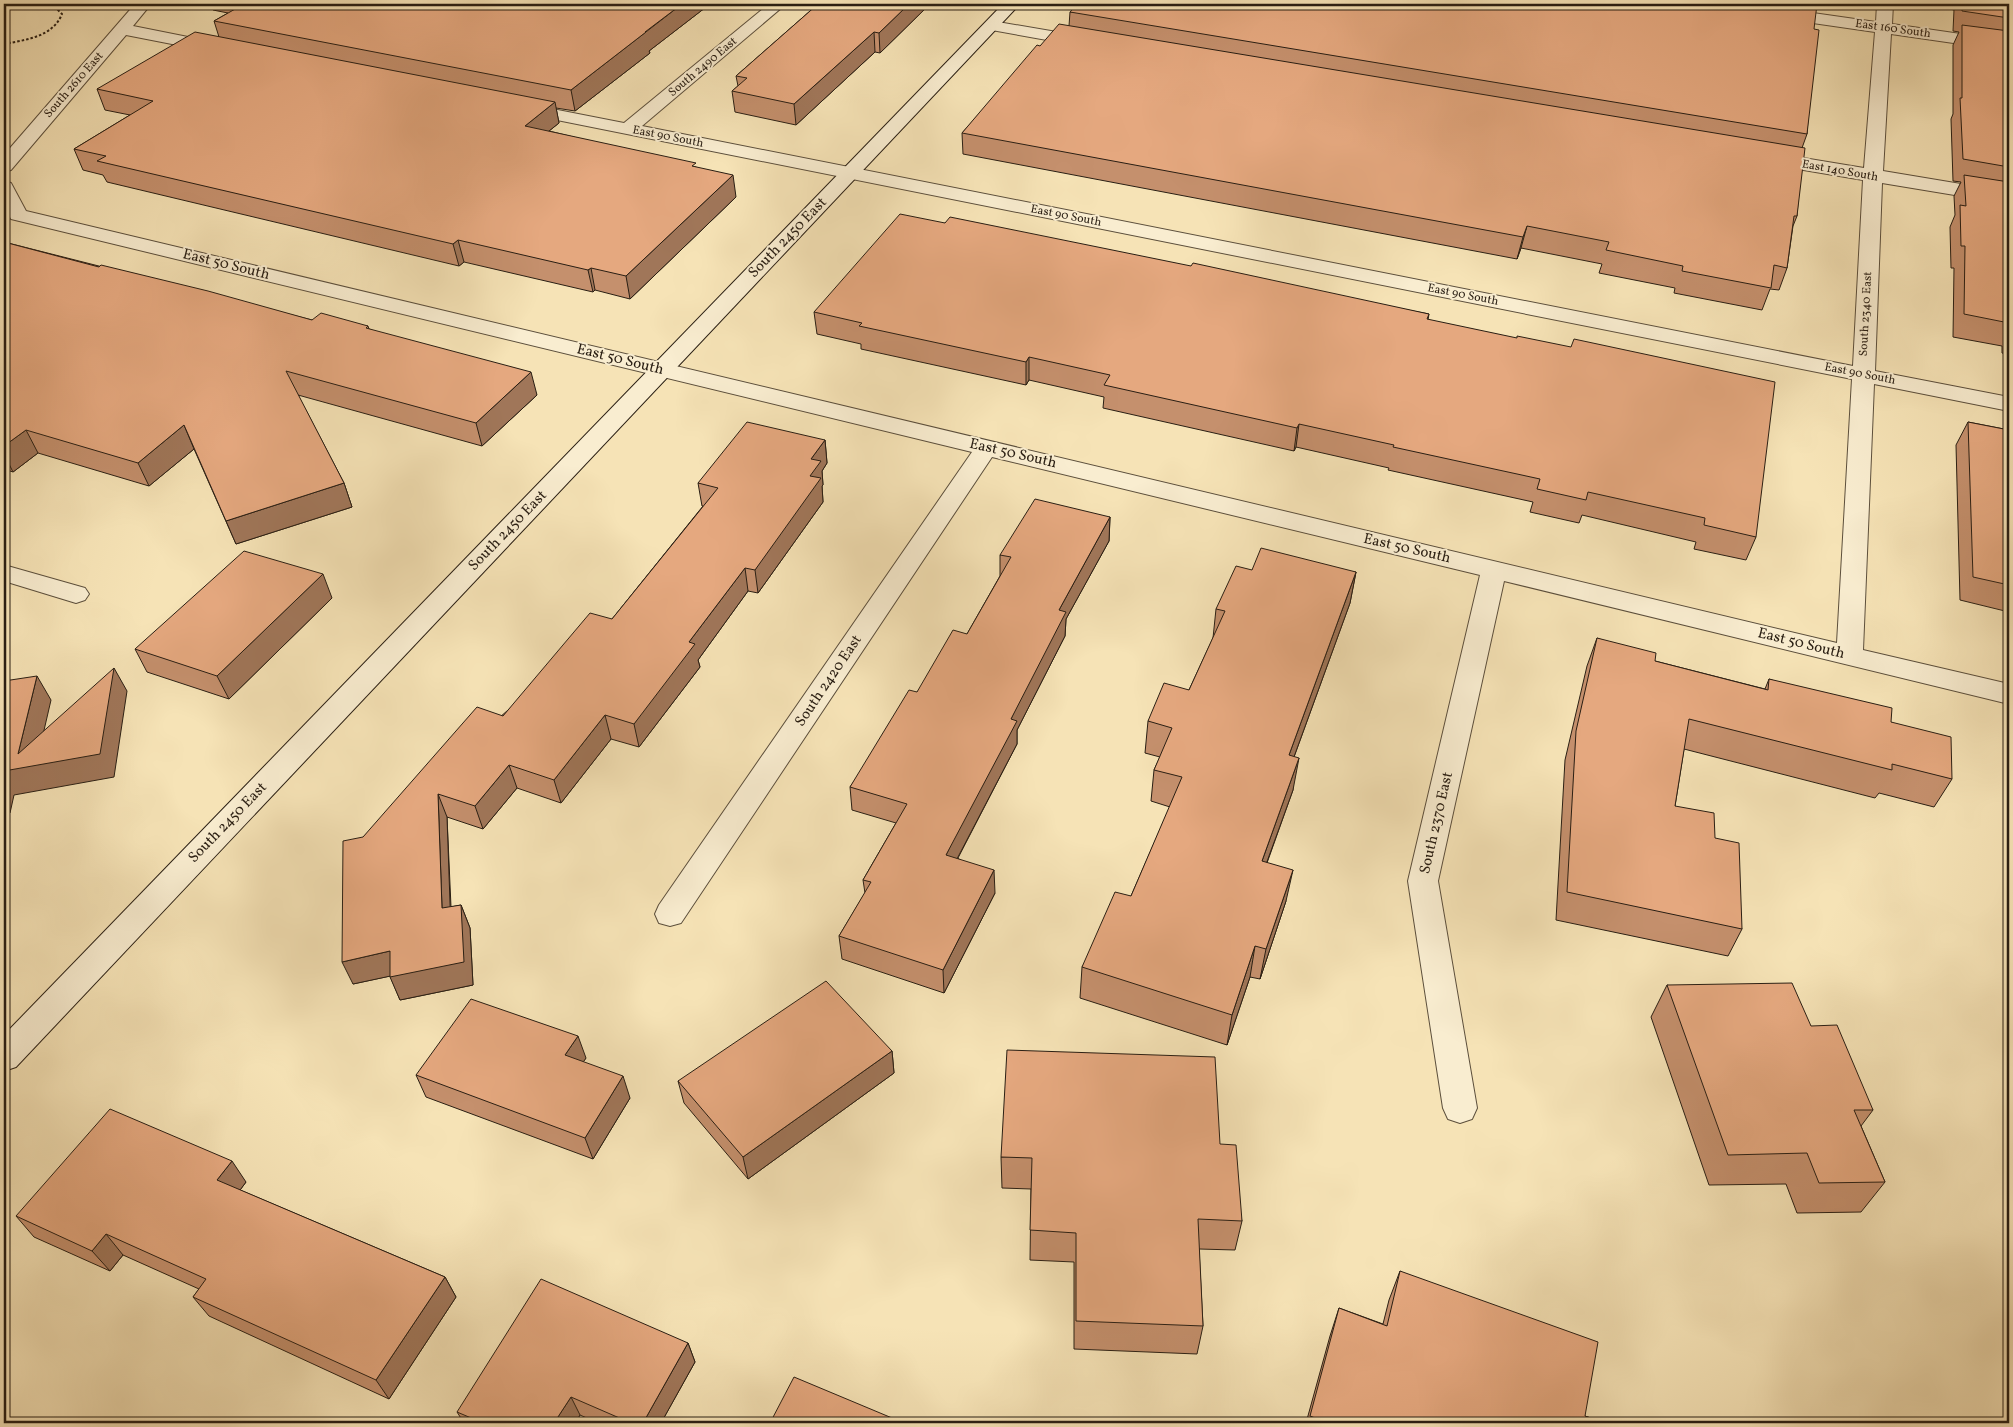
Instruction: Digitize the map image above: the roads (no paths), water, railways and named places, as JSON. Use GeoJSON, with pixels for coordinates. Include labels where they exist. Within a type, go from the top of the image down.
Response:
{"type":"FeatureCollection","features":[{"type":"Feature","properties":{"kind":"street","name":"South 2610 East"},"geometry":{"type":"LineString","coordinates":[[4,166],[144,4]]}},
{"type":"Feature","properties":{"kind":"street","name":"South 2490 East"},"geometry":{"type":"LineString","coordinates":[[628,130],[778,4]]}},
{"type":"Feature","properties":{"kind":"street","name":"South 2450 East"},"geometry":{"type":"LineString","coordinates":[[4,1057],[1012,4]]}},
{"type":"Feature","properties":{"kind":"street","name":"East 160 South"},"geometry":{"type":"LineString","coordinates":[[1717,4],[2009,46]]}},
{"type":"Feature","properties":{"kind":"street","name":"South 2340 East"},"geometry":{"type":"LineString","coordinates":[[1850,656],[1873,176],[1885,4]]}},
{"type":"Feature","properties":{"kind":"street"},"geometry":{"type":"LineString","coordinates":[[992,26],[1099,44]]}},
{"type":"Feature","properties":{"kind":"street"},"geometry":{"type":"LineString","coordinates":[[122,29],[239,52]]}},
{"type":"Feature","properties":{"kind":"street","name":"East 90 South"},"geometry":{"type":"LineString","coordinates":[[501,104],[2009,404]]}},
{"type":"Feature","properties":{"kind":"street","name":"East 140 South"},"geometry":{"type":"LineString","coordinates":[[1746,154],[2009,198]]}},
{"type":"Feature","properties":{"kind":"street","name":"East 50 South"},"geometry":{"type":"LineString","coordinates":[[4,187],[18,215],[2009,694]]}},
{"type":"Feature","properties":{"kind":"street","name":"South 2420 East"},"geometry":{"type":"LineString","coordinates":[[670,914],[987,448]]}},
{"type":"Feature","properties":{"kind":"street","name":"South 2370 East"},"geometry":{"type":"LineString","coordinates":[[1460,1108],[1423,881],[1494,570]]}},
{"type":"Feature","properties":{"kind":"street"},"geometry":{"type":"LineString","coordinates":[[4,573],[76,594]]}}]}
